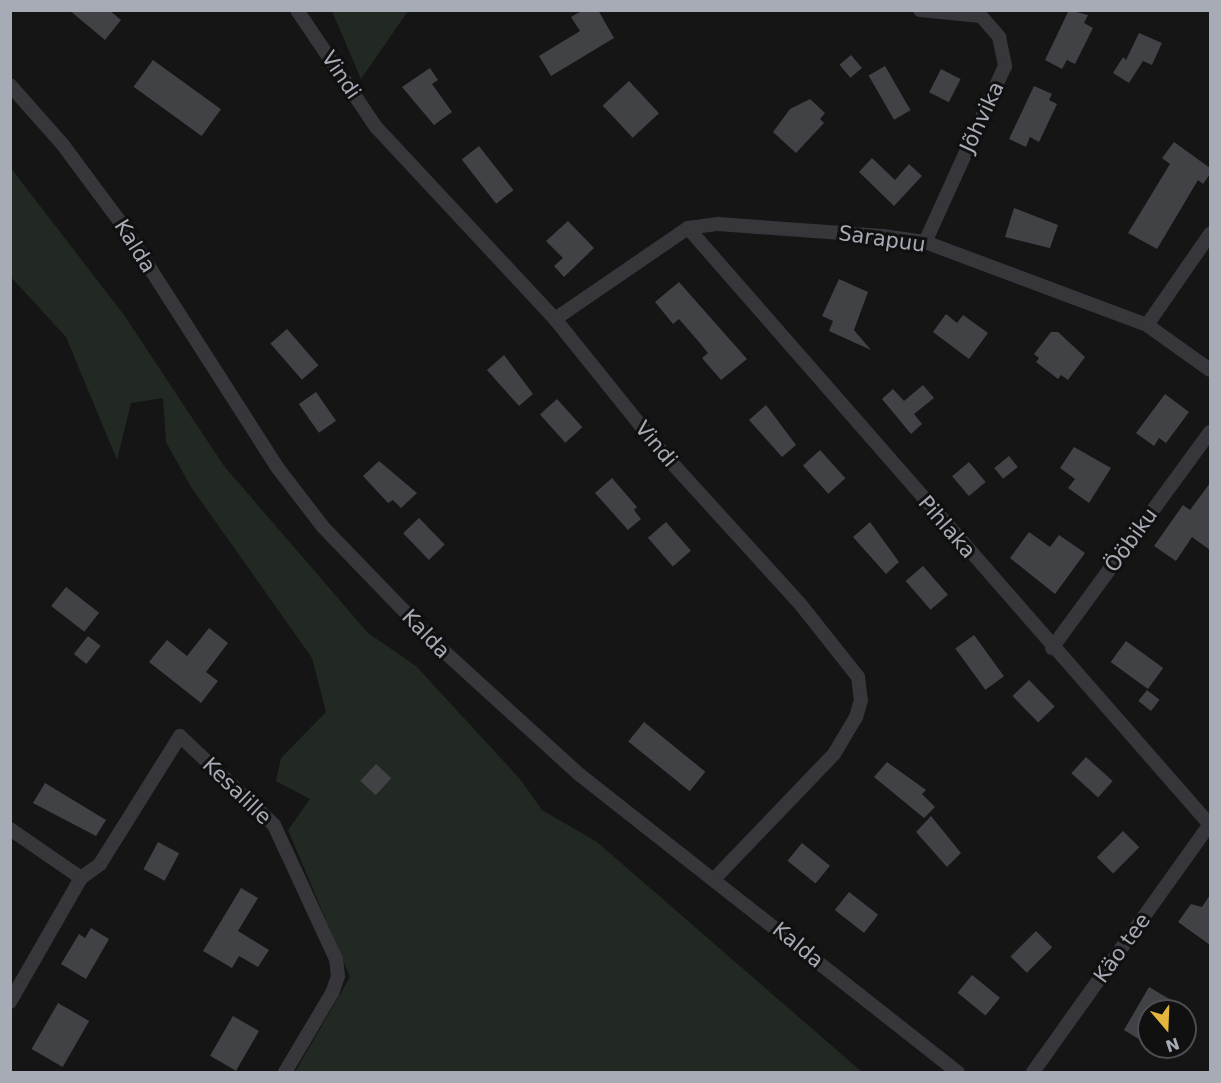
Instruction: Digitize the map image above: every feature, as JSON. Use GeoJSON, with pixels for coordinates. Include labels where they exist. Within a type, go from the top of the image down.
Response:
{"type":"FeatureCollection","features":[{"type":"Feature","properties":{"kind":"street","name":"Vindi"},"geometry":{"type":"LineString","coordinates":[[297,10],[376,127],[555,319],[661,451],[801,605],[858,677],[861,700],[856,717],[834,754],[715,878]]}},
{"type":"Feature","properties":{"kind":"street","name":"Jõhvika"},"geometry":{"type":"LineString","coordinates":[[920,10],[981,16],[999,37],[1005,66],[925,242]]}},
{"type":"Feature","properties":{"kind":"street","name":"Kalda"},"geometry":{"type":"LineString","coordinates":[[10,85],[63,145],[121,223],[270,457],[323,527],[466,675],[580,775],[715,878],[958,1072]]}},
{"type":"Feature","properties":{"kind":"street","name":"Sarapuu"},"geometry":{"type":"LineString","coordinates":[[555,319],[688,228],[718,224],[925,242],[1147,325],[1210,370]]}},
{"type":"Feature","properties":{"kind":"street","name":"Pihlaka"},"geometry":{"type":"LineString","coordinates":[[688,228],[1052,648],[1210,824]]}},
{"type":"Feature","properties":{"kind":"street"},"geometry":{"type":"LineString","coordinates":[[1147,325],[1210,234]]}},
{"type":"Feature","properties":{"kind":"street","name":"Ööbiku"},"geometry":{"type":"LineString","coordinates":[[1052,648],[1210,432]]}},
{"type":"Feature","properties":{"kind":"street","name":"Kesalille"},"geometry":{"type":"LineString","coordinates":[[81,878],[100,864],[180,736],[274,825],[336,959],[339,976],[332,993],[285,1072]]}},
{"type":"Feature","properties":{"kind":"street","name":"Käo tee"},"geometry":{"type":"LineString","coordinates":[[1033,1072],[1210,824]]}},
{"type":"Feature","properties":{"kind":"street"},"geometry":{"type":"LineString","coordinates":[[10,829],[81,878],[10,1002]]}},
{"type":"Feature","properties":{"kind":"shaded area"},"geometry":{"type":"Polygon","coordinates":[[[332,11],[408,11],[361,79],[332,11]]]}},
{"type":"Feature","properties":{"kind":"shaded area"},"geometry":{"type":"Polygon","coordinates":[[[10,167],[124,315],[224,466],[368,633],[416,666],[520,779],[542,810],[597,842],[862,1072],[295,1072],[350,977],[288,830],[310,799],[276,781],[281,758],[326,712],[312,658],[191,487],[166,442],[163,398],[131,403],[117,460],[66,337],[11,277],[10,167]]]}},
{"type":"Feature","properties":{"kind":"building"},"geometry":{"type":"Polygon","coordinates":[[[69,10],[109,10],[121,20],[105,40],[69,10]]]}},
{"type":"Feature","properties":{"kind":"building"},"geometry":{"type":"Polygon","coordinates":[[[583,10],[598,10],[614,38],[551,76],[539,56],[580,31],[571,17],[583,10]]]}},
{"type":"Feature","properties":{"kind":"building"},"geometry":{"type":"Polygon","coordinates":[[[1069,10],[1088,15],[1084,23],[1093,28],[1075,64],[1067,60],[1062,69],[1045,60],[1069,10]]]}},
{"type":"Feature","properties":{"kind":"building"},"geometry":{"type":"Polygon","coordinates":[[[1139,33],[1162,43],[1152,65],[1143,61],[1129,83],[1113,73],[1123,57],[1126,60],[1139,33]]]}},
{"type":"Feature","properties":{"kind":"building"},"geometry":{"type":"Polygon","coordinates":[[[851,55],[862,68],[850,78],[840,65],[851,55]]]}},
{"type":"Feature","properties":{"kind":"building"},"geometry":{"type":"Polygon","coordinates":[[[153,60],[221,109],[202,136],[134,87],[153,60]]]}},
{"type":"Feature","properties":{"kind":"building"},"geometry":{"type":"Polygon","coordinates":[[[885,66],[910,110],[894,120],[869,76],[885,66]]]}},
{"type":"Feature","properties":{"kind":"building"},"geometry":{"type":"Polygon","coordinates":[[[430,68],[438,80],[432,84],[452,112],[434,125],[402,87],[430,68]]]}},
{"type":"Feature","properties":{"kind":"building"},"geometry":{"type":"Polygon","coordinates":[[[941,69],[961,79],[949,102],[929,92],[941,69]]]}},
{"type":"Feature","properties":{"kind":"building"},"geometry":{"type":"Polygon","coordinates":[[[629,81],[659,113],[633,138],[603,106],[629,81]]]}},
{"type":"Feature","properties":{"kind":"building"},"geometry":{"type":"Polygon","coordinates":[[[1034,86],[1052,94],[1049,100],[1057,104],[1039,142],[1030,137],[1026,147],[1009,139],[1034,86]]]}},
{"type":"Feature","properties":{"kind":"building"},"geometry":{"type":"Polygon","coordinates":[[[810,99],[825,113],[820,119],[824,123],[796,153],[773,132],[790,109],[810,99]]]}},
{"type":"Feature","properties":{"kind":"building"},"geometry":{"type":"Polygon","coordinates":[[[1174,142],[1210,168],[1210,174],[1203,184],[1198,180],[1157,249],[1128,233],[1170,164],[1162,158],[1174,142]]]}},
{"type":"Feature","properties":{"kind":"building"},"geometry":{"type":"Polygon","coordinates":[[[479,146],[513,190],[496,204],[462,160],[479,146]]]}},
{"type":"Feature","properties":{"kind":"building"},"geometry":{"type":"Polygon","coordinates":[[[872,158],[895,180],[909,164],[922,176],[894,206],[859,172],[872,158]]]}},
{"type":"Feature","properties":{"kind":"building"},"geometry":{"type":"Polygon","coordinates":[[[1014,208],[1058,225],[1050,248],[1005,237],[1014,208]]]}},
{"type":"Feature","properties":{"kind":"building"},"geometry":{"type":"Polygon","coordinates":[[[568,221],[594,248],[564,277],[554,266],[563,258],[546,241],[568,221]]]}},
{"type":"Feature","properties":{"kind":"building"},"geometry":{"type":"Polygon","coordinates":[[[839,279],[868,292],[854,330],[871,350],[829,331],[833,321],[822,316],[839,279]]]}},
{"type":"Feature","properties":{"kind":"building"},"geometry":{"type":"Polygon","coordinates":[[[679,282],[747,359],[721,380],[702,358],[708,353],[699,342],[679,319],[673,324],[655,302],[679,282]]]}},
{"type":"Feature","properties":{"kind":"building"},"geometry":{"type":"Polygon","coordinates":[[[946,314],[957,323],[963,315],[988,333],[969,359],[933,332],[946,314]]]}},
{"type":"Feature","properties":{"kind":"building"},"geometry":{"type":"Polygon","coordinates":[[[287,329],[318,365],[302,380],[270,343],[287,329]]]}},
{"type":"Feature","properties":{"kind":"building"},"geometry":{"type":"Polygon","coordinates":[[[1051,332],[1058,332],[1085,357],[1068,380],[1061,375],[1058,379],[1036,362],[1039,358],[1034,354],[1051,332]]]}},
{"type":"Feature","properties":{"kind":"building"},"geometry":{"type":"Polygon","coordinates":[[[504,355],[533,394],[519,406],[487,370],[504,355]]]}},
{"type":"Feature","properties":{"kind":"building"},"geometry":{"type":"Polygon","coordinates":[[[923,385],[934,398],[914,414],[922,424],[911,434],[882,399],[893,389],[904,401],[923,385]]]}},
{"type":"Feature","properties":{"kind":"building"},"geometry":{"type":"Polygon","coordinates":[[[316,392],[336,421],[319,433],[299,404],[316,392]]]}},
{"type":"Feature","properties":{"kind":"building"},"geometry":{"type":"Polygon","coordinates":[[[1165,394],[1189,412],[1166,443],[1159,438],[1154,446],[1136,433],[1165,394]]]}},
{"type":"Feature","properties":{"kind":"building"},"geometry":{"type":"Polygon","coordinates":[[[557,399],[582,427],[565,443],[540,414],[557,399]]]}},
{"type":"Feature","properties":{"kind":"building"},"geometry":{"type":"Polygon","coordinates":[[[766,405],[796,445],[782,457],[749,420],[766,405]]]}},
{"type":"Feature","properties":{"kind":"building"},"geometry":{"type":"Polygon","coordinates":[[[1074,447],[1111,468],[1089,503],[1068,488],[1075,479],[1060,468],[1074,447]]]}},
{"type":"Feature","properties":{"kind":"building"},"geometry":{"type":"Polygon","coordinates":[[[820,450],[845,478],[828,494],[803,465],[820,450]]]}},
{"type":"Feature","properties":{"kind":"building"},"geometry":{"type":"Polygon","coordinates":[[[1009,456],[1018,467],[1003,479],[994,468],[1009,456]]]}},
{"type":"Feature","properties":{"kind":"building"},"geometry":{"type":"Polygon","coordinates":[[[379,461],[417,493],[401,508],[393,500],[388,503],[363,476],[379,461]]]}},
{"type":"Feature","properties":{"kind":"building"},"geometry":{"type":"Polygon","coordinates":[[[969,462],[986,482],[969,496],[952,476],[969,462]]]}},
{"type":"Feature","properties":{"kind":"building"},"geometry":{"type":"Polygon","coordinates":[[[612,478],[637,507],[634,510],[641,519],[628,530],[595,493],[612,478]]]}},
{"type":"Feature","properties":{"kind":"building"},"geometry":{"type":"Polygon","coordinates":[[[1210,483],[1210,550],[1192,537],[1176,561],[1154,546],[1183,505],[1190,510],[1210,483]]]}},
{"type":"Feature","properties":{"kind":"building"},"geometry":{"type":"Polygon","coordinates":[[[419,518],[445,545],[429,560],[403,533],[419,518]]]}},
{"type":"Feature","properties":{"kind":"building"},"geometry":{"type":"Polygon","coordinates":[[[666,522],[691,551],[673,566],[648,538],[666,522]]]}},
{"type":"Feature","properties":{"kind":"building"},"geometry":{"type":"Polygon","coordinates":[[[870,522],[899,562],[886,574],[853,537],[870,522]]]}},
{"type":"Feature","properties":{"kind":"building"},"geometry":{"type":"Polygon","coordinates":[[[1029,532],[1050,547],[1059,535],[1085,553],[1055,594],[1010,558],[1029,532]]]}},
{"type":"Feature","properties":{"kind":"building"},"geometry":{"type":"Polygon","coordinates":[[[923,566],[948,595],[931,610],[906,581],[923,566]]]}},
{"type":"Feature","properties":{"kind":"building"},"geometry":{"type":"Polygon","coordinates":[[[66,587],[99,613],[84,632],[51,606],[66,587]]]}},
{"type":"Feature","properties":{"kind":"building"},"geometry":{"type":"Polygon","coordinates":[[[209,628],[228,643],[206,672],[218,681],[201,703],[149,662],[167,640],[187,656],[209,628]]]}},
{"type":"Feature","properties":{"kind":"building"},"geometry":{"type":"Polygon","coordinates":[[[974,635],[1004,676],[985,690],[955,649],[974,635]]]}},
{"type":"Feature","properties":{"kind":"building"},"geometry":{"type":"Polygon","coordinates":[[[88,636],[101,646],[86,664],[74,654],[88,636]]]}},
{"type":"Feature","properties":{"kind":"building"},"geometry":{"type":"Polygon","coordinates":[[[1126,641],[1163,668],[1148,689],[1111,662],[1126,641]]]}},
{"type":"Feature","properties":{"kind":"building"},"geometry":{"type":"Polygon","coordinates":[[[1029,680],[1055,707],[1038,723],[1012,696],[1029,680]]]}},
{"type":"Feature","properties":{"kind":"building"},"geometry":{"type":"Polygon","coordinates":[[[1147,690],[1160,700],[1151,711],[1138,701],[1147,690]]]}},
{"type":"Feature","properties":{"kind":"building"},"geometry":{"type":"Polygon","coordinates":[[[644,722],[705,772],[690,791],[628,741],[644,722]]]}},
{"type":"Feature","properties":{"kind":"building"},"geometry":{"type":"Polygon","coordinates":[[[1086,757],[1113,781],[1098,797],[1071,773],[1086,757]]]}},
{"type":"Feature","properties":{"kind":"building"},"geometry":{"type":"Polygon","coordinates":[[[887,762],[926,790],[922,794],[935,807],[924,818],[874,777],[887,762]]]}},
{"type":"Feature","properties":{"kind":"building"},"geometry":{"type":"Polygon","coordinates":[[[376,764],[391,778],[376,795],[360,781],[376,764]]]}},
{"type":"Feature","properties":{"kind":"building"},"geometry":{"type":"Polygon","coordinates":[[[45,783],[106,820],[96,836],[33,803],[45,783]]]}},
{"type":"Feature","properties":{"kind":"building"},"geometry":{"type":"Polygon","coordinates":[[[931,816],[961,853],[947,867],[916,832],[931,816]]]}},
{"type":"Feature","properties":{"kind":"building"},"geometry":{"type":"Polygon","coordinates":[[[1123,831],[1139,847],[1113,873],[1097,857],[1123,831]]]}},
{"type":"Feature","properties":{"kind":"building"},"geometry":{"type":"Polygon","coordinates":[[[158,842],[179,853],[165,881],[143,869],[158,842]]]}},
{"type":"Feature","properties":{"kind":"building"},"geometry":{"type":"Polygon","coordinates":[[[802,843],[830,866],[816,884],[788,861],[802,843]]]}},
{"type":"Feature","properties":{"kind":"building"},"geometry":{"type":"Polygon","coordinates":[[[241,888],[258,898],[238,931],[269,950],[258,967],[239,956],[232,968],[203,951],[241,888]]]}},
{"type":"Feature","properties":{"kind":"building"},"geometry":{"type":"Polygon","coordinates":[[[849,892],[878,915],[864,933],[835,910],[849,892]]]}},
{"type":"Feature","properties":{"kind":"building"},"geometry":{"type":"Polygon","coordinates":[[[1210,895],[1210,945],[1178,922],[1191,904],[1202,907],[1210,895]]]}},
{"type":"Feature","properties":{"kind":"building"},"geometry":{"type":"Polygon","coordinates":[[[91,928],[109,939],[86,979],[61,964],[79,934],[85,938],[91,928]]]}},
{"type":"Feature","properties":{"kind":"building"},"geometry":{"type":"Polygon","coordinates":[[[1036,931],[1052,947],[1027,973],[1011,956],[1036,931]]]}},
{"type":"Feature","properties":{"kind":"building"},"geometry":{"type":"Polygon","coordinates":[[[972,975],[1000,998],[986,1016],[958,993],[972,975]]]}},
{"type":"Feature","properties":{"kind":"building"},"geometry":{"type":"Polygon","coordinates":[[[1149,987],[1170,999],[1142,999],[1149,987]]]}},
{"type":"Feature","properties":{"kind":"building"},"geometry":{"type":"Polygon","coordinates":[[[58,1003],[89,1021],[63,1067],[32,1049],[58,1003]]]}},
{"type":"Feature","properties":{"kind":"building"},"geometry":{"type":"Polygon","coordinates":[[[1137,1008],[1137,1038],[1124,1030],[1137,1008]]]}},
{"type":"Feature","properties":{"kind":"building"},"geometry":{"type":"Polygon","coordinates":[[[233,1016],[259,1031],[236,1071],[210,1056],[233,1016]]]}}]}
